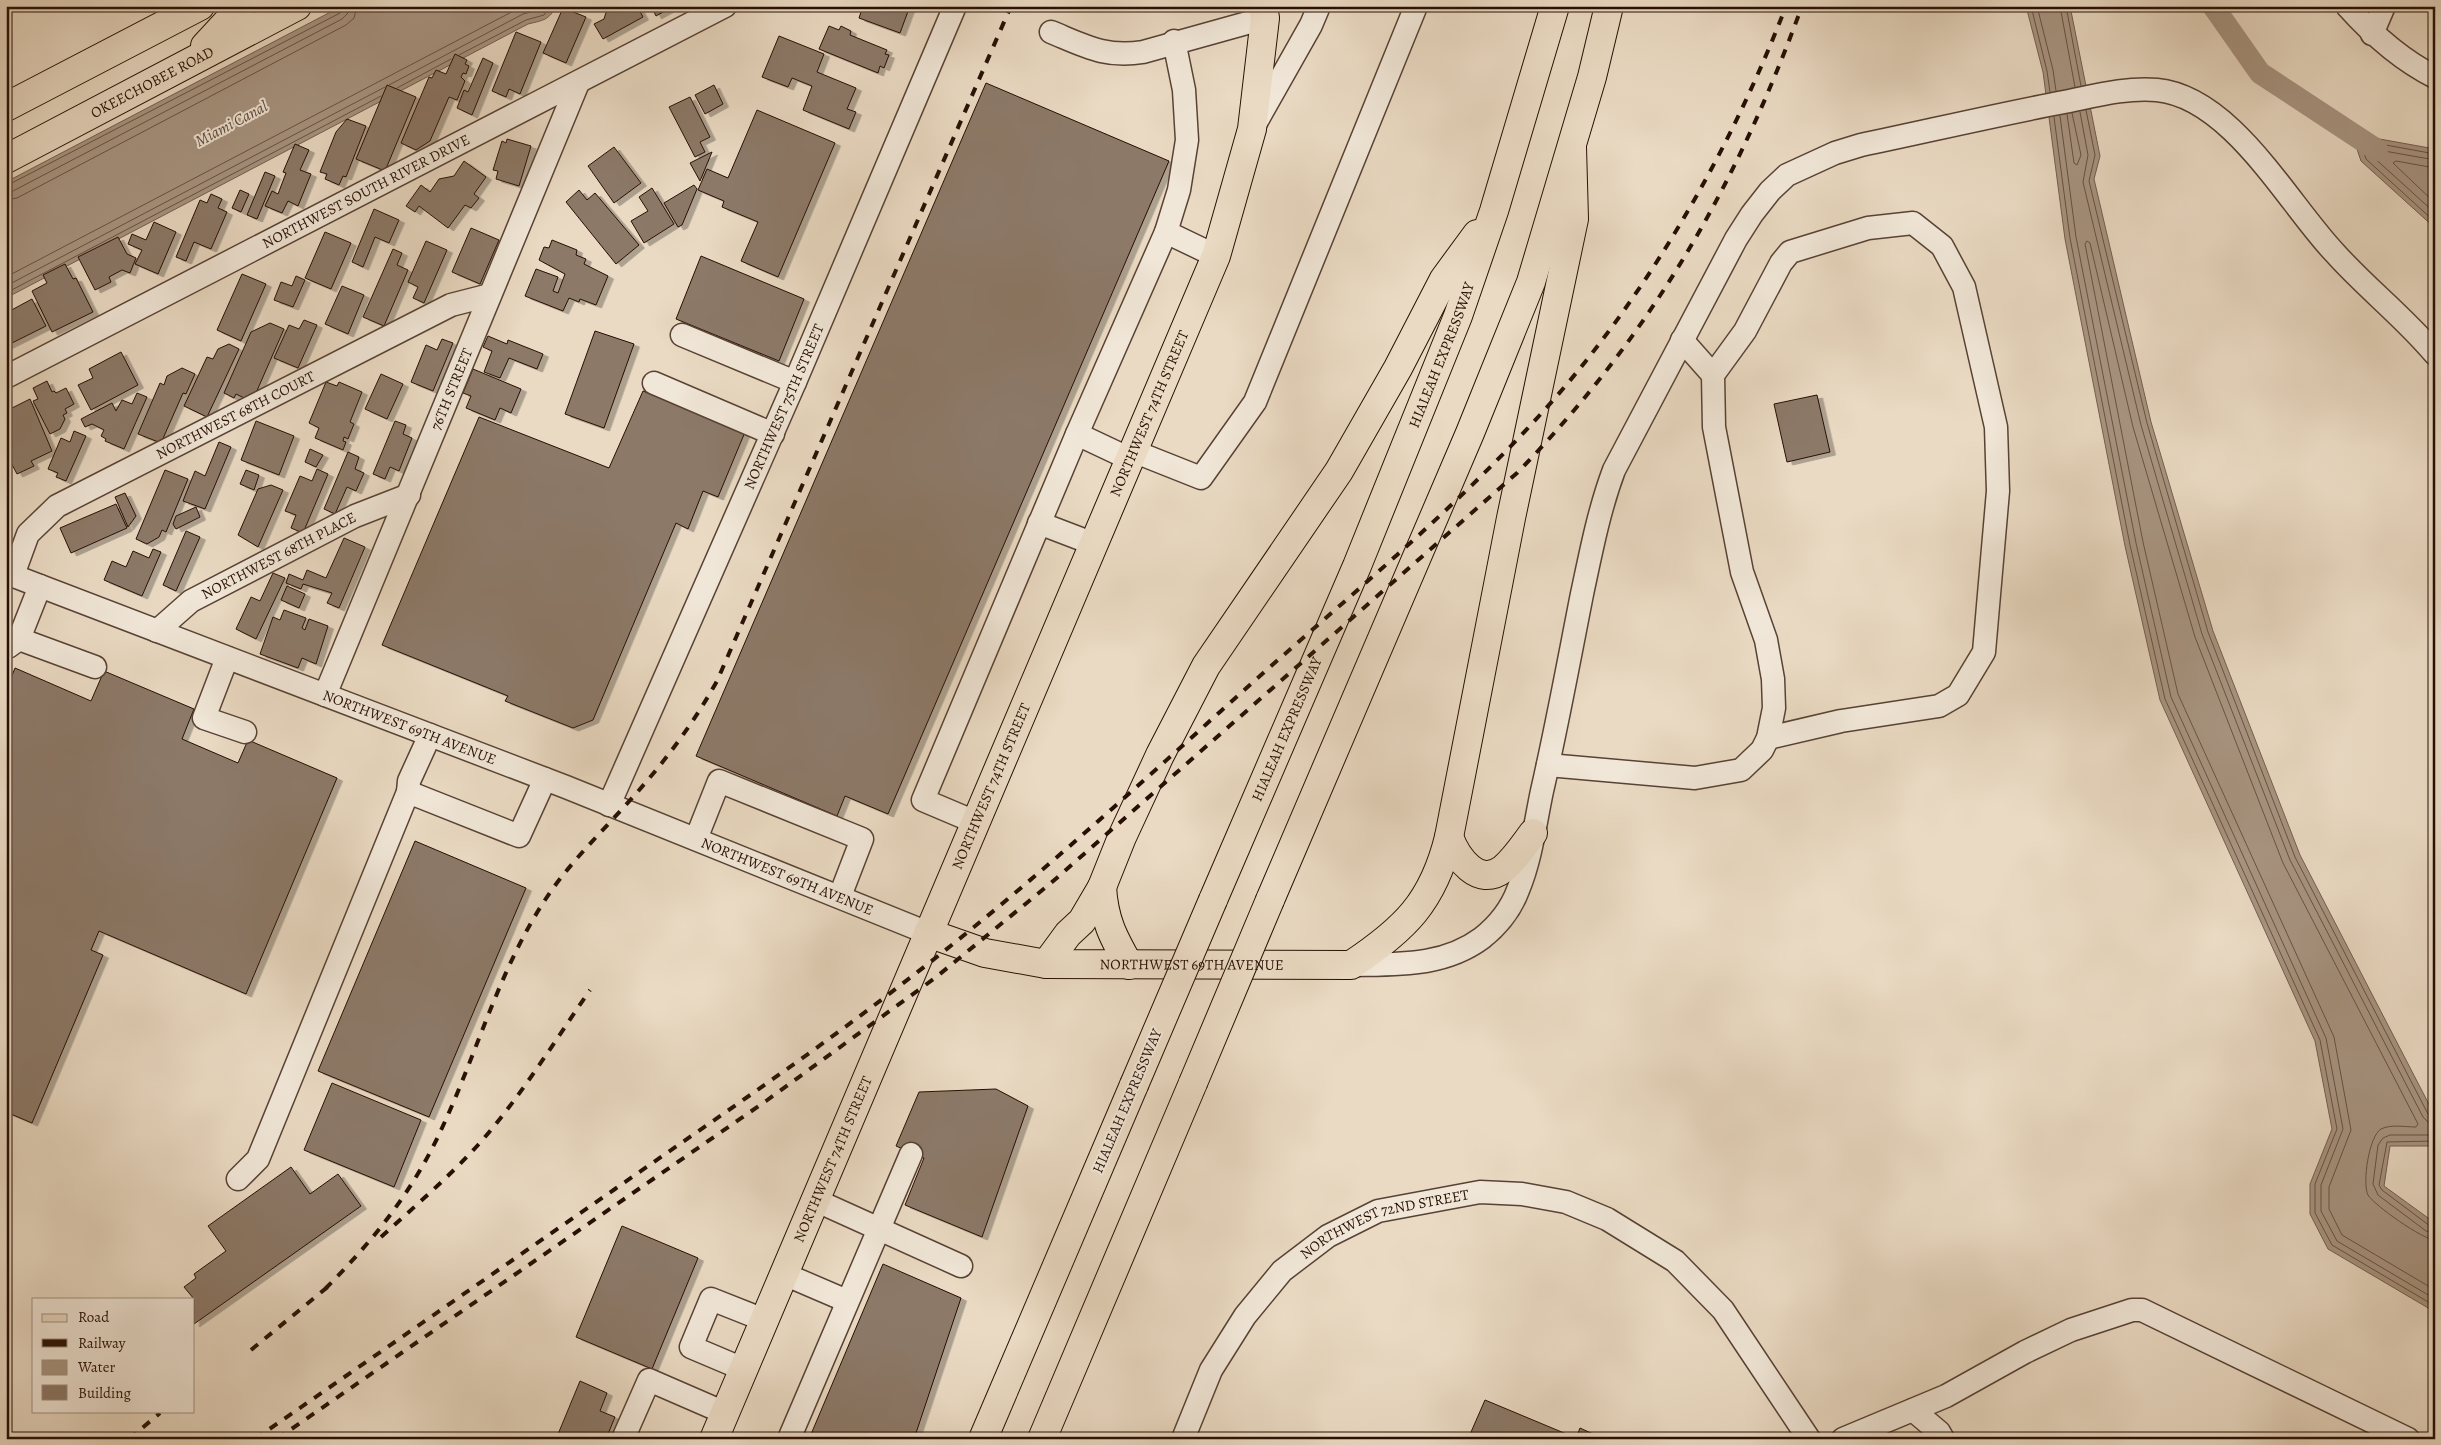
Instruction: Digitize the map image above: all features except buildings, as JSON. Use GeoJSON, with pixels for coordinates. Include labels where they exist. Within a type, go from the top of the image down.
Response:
{"type":"FeatureCollection","features":[{"type":"Feature","properties":{"kind":"main road"},"geometry":{"type":"LineString","coordinates":[[6,107],[200,6]]}},
{"type":"Feature","properties":{"kind":"main road"},"geometry":{"type":"LineString","coordinates":[[191,62],[242,6]]}},
{"type":"Feature","properties":{"kind":"main road","name":"OKEECHOBEE ROAD"},"geometry":{"type":"LineString","coordinates":[[6,159],[297,6]]}},
{"type":"Feature","properties":{"kind":"main road","name":"HIALEAH EXPRESSWAY"},"geometry":{"type":"LineString","coordinates":[[983,1439],[1357,566],[1458,316],[1494,211],[1555,6]]}},
{"type":"Feature","properties":{"kind":"main road"},"geometry":{"type":"LineString","coordinates":[[1042,1439],[1470,433],[1531,282],[1572,147],[1609,6]]}},
{"type":"Feature","properties":{"kind":"main road","name":"NORTHWEST 74TH STREET"},"geometry":{"type":"LineString","coordinates":[[714,1439],[1216,256],[1252,129],[1264,12]]}},
{"type":"Feature","properties":{"kind":"main road"},"geometry":{"type":"LineString","coordinates":[[1351,965],[1388,940],[1423,900],[1439,872],[1449,837],[1509,527],[1574,219],[1572,147]]}},
{"type":"Feature","properties":{"kind":"main road"},"geometry":{"type":"LineString","coordinates":[[1046,964],[1068,934],[1082,921],[1102,888],[1122,837],[1164,746],[1206,666],[1338,471],[1398,368],[1444,279],[1494,211]]}},
{"type":"Feature","properties":{"kind":"main road"},"geometry":{"type":"LineString","coordinates":[[1449,837],[1454,850],[1464,864],[1472,870],[1486,875],[1502,870],[1533,833]]}},
{"type":"Feature","properties":{"kind":"main road"},"geometry":{"type":"LineString","coordinates":[[1102,888],[1108,926],[1129,965]]}},
{"type":"Feature","properties":{"kind":"main road","name":"NORTHWEST 69TH AVENUE"},"geometry":{"type":"LineString","coordinates":[[928,932],[985,954],[1046,964],[1351,965]]}},
{"type":"Feature","properties":{"kind":"street","name":"NORTHWEST SOUTH RIVER DRIVE"},"geometry":{"type":"LineString","coordinates":[[6,377],[725,6]]}},
{"type":"Feature","properties":{"kind":"street","name":"NORTHWEST 75TH STREET"},"geometry":{"type":"LineString","coordinates":[[610,805],[795,382],[955,6]]}},
{"type":"Feature","properties":{"kind":"street","name":"NORTHWEST 74TH STREET"},"geometry":{"type":"LineString","coordinates":[[1252,129],[1311,25],[1319,6]]}},
{"type":"Feature","properties":{"kind":"street"},"geometry":{"type":"LineString","coordinates":[[1077,434],[1201,478],[1255,402],[1416,6]]}},
{"type":"Feature","properties":{"kind":"street"},"geometry":{"type":"LineString","coordinates":[[2347,6],[2372,34],[2423,71],[2435,77]]}},
{"type":"Feature","properties":{"kind":"street"},"geometry":{"type":"LineString","coordinates":[[2372,34],[2384,6]]}},
{"type":"Feature","properties":{"kind":"street"},"geometry":{"type":"LineString","coordinates":[[1051,32],[1099,52],[1122,55],[1143,52],[1264,12]]}},
{"type":"Feature","properties":{"kind":"street"},"geometry":{"type":"LineString","coordinates":[[975,822],[923,800],[1039,522],[1166,232],[1179,190],[1187,140],[1184,90],[1174,42]]}},
{"type":"Feature","properties":{"kind":"street","name":"76TH STREET"},"geometry":{"type":"LineString","coordinates":[[325,695],[578,83]]}},
{"type":"Feature","properties":{"kind":"street","name":"NORTHWEST 69TH AVENUE"},"geometry":{"type":"LineString","coordinates":[[1351,965],[1409,964],[1443,959],[1459,952],[1483,937],[1505,914],[1513,902],[1524,875],[1593,545],[1606,493],[1628,441],[1752,214],[1770,191],[1787,175],[1835,153],[1861,145],[2102,95],[2139,90],[2158,90],[2183,97],[2212,112],[2240,137],[2334,253],[2426,334],[2435,354]]}},
{"type":"Feature","properties":{"kind":"street"},"geometry":{"type":"LineString","coordinates":[[1548,765],[1695,778],[1741,770],[1762,750],[1768,738],[1774,708],[1773,679],[1766,640],[1742,572],[1714,427],[1713,375],[1745,331],[1781,263],[1790,252],[1868,228],[1913,223],[1942,246],[1964,287],[1996,427],[1998,491],[1984,652],[1958,695],[1939,706],[1841,721],[1768,738]]}},
{"type":"Feature","properties":{"kind":"street"},"geometry":{"type":"LineString","coordinates":[[1166,232],[1216,256]]}},
{"type":"Feature","properties":{"kind":"street","name":"NORTHWEST 68TH COURT"},"geometry":{"type":"LineString","coordinates":[[9,574],[28,534],[57,506],[451,305],[490,295]]}},
{"type":"Feature","properties":{"kind":"street"},"geometry":{"type":"LineString","coordinates":[[682,335],[795,382]]}},
{"type":"Feature","properties":{"kind":"street"},"geometry":{"type":"LineString","coordinates":[[1682,340],[1713,375]]}},
{"type":"Feature","properties":{"kind":"street"},"geometry":{"type":"LineString","coordinates":[[654,383],[772,434]]}},
{"type":"Feature","properties":{"kind":"street","name":"NORTHWEST 68TH PLACE"},"geometry":{"type":"LineString","coordinates":[[157,631],[191,601],[355,516],[409,495]]}},
{"type":"Feature","properties":{"kind":"street"},"geometry":{"type":"LineString","coordinates":[[1039,522],[1094,544]]}},
{"type":"Feature","properties":{"kind":"street","name":"NORTHWEST 69TH AVENUE"},"geometry":{"type":"LineString","coordinates":[[9,574],[545,779],[928,932]]}},
{"type":"Feature","properties":{"kind":"street"},"geometry":{"type":"LineString","coordinates":[[40,586],[12,644],[95,667]]}},
{"type":"Feature","properties":{"kind":"street"},"geometry":{"type":"LineString","coordinates":[[227,658],[204,718],[245,732]]}},
{"type":"Feature","properties":{"kind":"street"},"geometry":{"type":"LineString","coordinates":[[238,1179],[258,1159],[408,792],[409,781],[430,735]]}},
{"type":"Feature","properties":{"kind":"street"},"geometry":{"type":"LineString","coordinates":[[408,792],[518,836],[545,779]]}},
{"type":"Feature","properties":{"kind":"street"},"geometry":{"type":"LineString","coordinates":[[696,838],[719,780],[862,839],[840,896]]}},
{"type":"Feature","properties":{"kind":"street"},"geometry":{"type":"LineString","coordinates":[[788,1439],[911,1154]]}},
{"type":"Feature","properties":{"kind":"street","name":"NORTHWEST 72ND STREET"},"geometry":{"type":"LineString","coordinates":[[1183,1439],[1211,1370],[1245,1316],[1282,1271],[1328,1236],[1378,1211],[1480,1192],[1522,1194],[1566,1202],[1607,1220],[1675,1261],[1723,1310],[1809,1439]]}},
{"type":"Feature","properties":{"kind":"street"},"geometry":{"type":"LineString","coordinates":[[815,1200],[961,1266]]}},
{"type":"Feature","properties":{"kind":"street"},"geometry":{"type":"LineString","coordinates":[[784,1274],[847,1302]]}},
{"type":"Feature","properties":{"kind":"street"},"geometry":{"type":"LineString","coordinates":[[743,1369],[691,1347],[708,1307],[712,1299],[764,1320]]}},
{"type":"Feature","properties":{"kind":"street"},"geometry":{"type":"LineString","coordinates":[[1843,1439],[1946,1396],[2025,1352],[2071,1330],[2132,1310],[2142,1310],[2408,1439]]}},
{"type":"Feature","properties":{"kind":"street"},"geometry":{"type":"LineString","coordinates":[[624,1439],[650,1380],[724,1413]]}},
{"type":"Feature","properties":{"kind":"street"},"geometry":{"type":"LineString","coordinates":[[1913,1410],[1939,1432],[1943,1439]]}},
{"type":"Feature","properties":{"kind":"water","name":"Miami Canal"},"geometry":{"type":"Polygon","coordinates":[[[342,6],[557,6],[546,19],[528,24],[6,298],[6,182],[342,6]]]}},
{"type":"Feature","properties":{"kind":"water"},"geometry":{"type":"Polygon","coordinates":[[[2026,6],[2070,6],[2100,156],[2094,179],[2151,422],[2213,631],[2300,855],[2435,1116],[2435,1146],[2390,1146],[2384,1186],[2435,1223],[2435,1312],[2328,1249],[2310,1214],[2310,1184],[2332,1129],[2315,1041],[2160,700],[2125,546],[2065,239],[2043,72],[2026,6]]]}},
{"type":"Feature","properties":{"kind":"water"},"geometry":{"type":"Polygon","coordinates":[[[2352,134],[2435,149],[2435,228],[2361,161],[2352,134]]]}},
{"type":"Feature","properties":{"kind":"waterway"},"geometry":{"type":"LineString","coordinates":[[2213,6],[2260,73],[2377,150]]}},
{"type":"Feature","properties":{"kind":"railway"},"geometry":{"type":"LineString","coordinates":[[325,1289],[376,1233],[419,1173],[455,1100],[501,983],[514,955],[545,900],[572,864],[662,763],[685,732],[717,681],[1011,6]]}},
{"type":"Feature","properties":{"kind":"railway"},"geometry":{"type":"LineString","coordinates":[[255,1439],[760,1088],[902,984],[990,914],[1075,841],[1431,524],[1539,416],[1578,371],[1649,274],[1681,222],[1739,115],[1764,61],[1786,6]]}},
{"type":"Feature","properties":{"kind":"railway"},"geometry":{"type":"LineString","coordinates":[[277,1439],[766,1101],[935,978],[1051,883],[1517,473],[1565,420],[1609,367],[1649,312],[1685,255],[1718,197],[1749,136],[1802,6]]}},
{"type":"Feature","properties":{"kind":"railway"},"geometry":{"type":"LineString","coordinates":[[381,1237],[431,1192],[478,1145],[522,1089],[590,990]]}},
{"type":"Feature","properties":{"kind":"railway"},"geometry":{"type":"LineString","coordinates":[[251,1350],[330,1285]]}},
{"type":"Feature","properties":{"kind":"railway"},"geometry":{"type":"LineString","coordinates":[[129,1439],[160,1413]]}}]}
